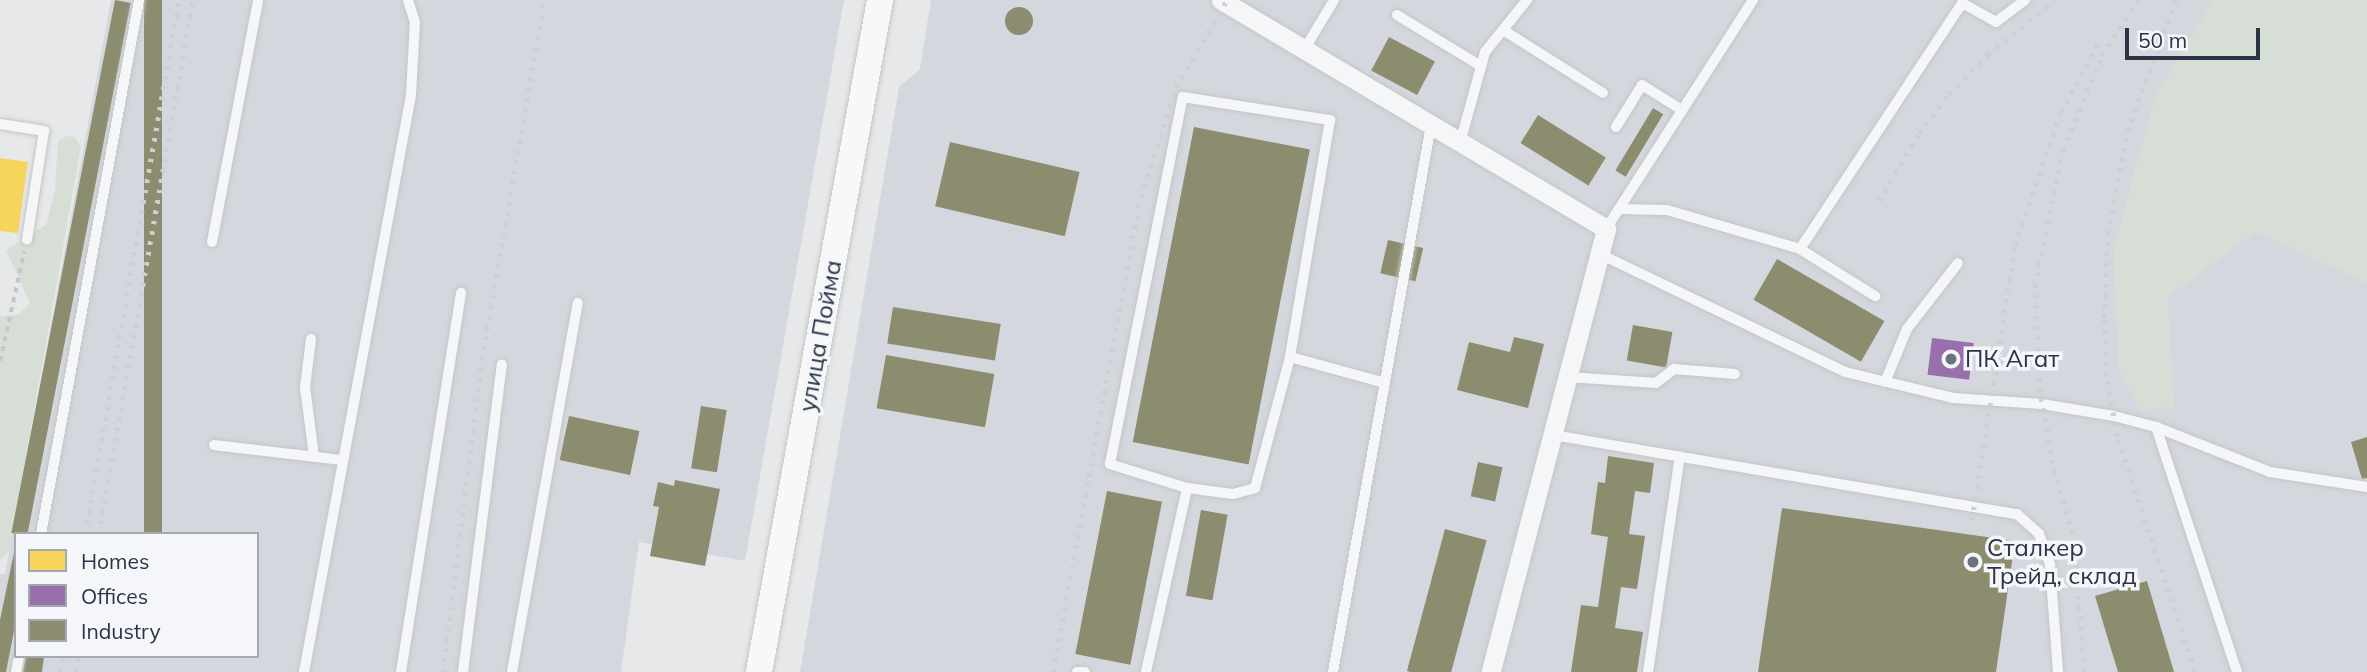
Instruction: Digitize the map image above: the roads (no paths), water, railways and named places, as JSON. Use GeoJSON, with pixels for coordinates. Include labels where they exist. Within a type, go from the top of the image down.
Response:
{"type":"FeatureCollection","features":[{"type":"Feature","properties":{"kind":"main road","name":"улица Пойма"},"geometry":{"type":"LineString","coordinates":[[759,672],[880,0]]}},
{"type":"Feature","properties":{"kind":"street"},"geometry":{"type":"LineString","coordinates":[[1221,0],[1605,229],[1602,255],[1491,672]]}},
{"type":"Feature","properties":{"kind":"lane"},"geometry":{"type":"LineString","coordinates":[[41,532],[139,0]]}},
{"type":"Feature","properties":{"kind":"lane"},"geometry":{"type":"LineString","coordinates":[[212,242],[258,0]]}},
{"type":"Feature","properties":{"kind":"lane"},"geometry":{"type":"LineString","coordinates":[[304,672],[341,460],[411,94],[415,22],[408,0]]}},
{"type":"Feature","properties":{"kind":"lane"},"geometry":{"type":"LineString","coordinates":[[1304,50],[1334,0]]}},
{"type":"Feature","properties":{"kind":"lane"},"geometry":{"type":"LineString","coordinates":[[1460,142],[1485,52],[1527,0]]}},
{"type":"Feature","properties":{"kind":"lane"},"geometry":{"type":"LineString","coordinates":[[1605,229],[1753,0]]}},
{"type":"Feature","properties":{"kind":"lane"},"geometry":{"type":"LineString","coordinates":[[1800,249],[1962,3],[1996,22],[2025,0]]}},
{"type":"Feature","properties":{"kind":"lane"},"geometry":{"type":"LineString","coordinates":[[1396,15],[1481,66]]}},
{"type":"Feature","properties":{"kind":"lane"},"geometry":{"type":"LineString","coordinates":[[1503,30],[1603,93]]}},
{"type":"Feature","properties":{"kind":"lane"},"geometry":{"type":"LineString","coordinates":[[1616,127],[1642,85],[1682,110]]}},
{"type":"Feature","properties":{"kind":"lane"},"geometry":{"type":"LineString","coordinates":[[1183,97],[1330,120],[1290,357],[1255,488],[1233,494],[1187,488],[1110,464],[1183,97]]}},
{"type":"Feature","properties":{"kind":"lane"},"geometry":{"type":"LineString","coordinates":[[0,124],[44,131],[27,240]]}},
{"type":"Feature","properties":{"kind":"lane"},"geometry":{"type":"LineString","coordinates":[[1333,672],[1431,125]]}},
{"type":"Feature","properties":{"kind":"lane"},"geometry":{"type":"LineString","coordinates":[[1619,209],[1667,210],[1800,249],[1875,296]]}},
{"type":"Feature","properties":{"kind":"lane"},"geometry":{"type":"LineString","coordinates":[[1602,255],[1845,372],[1954,398],[2042,404],[2156,427],[2270,472],[2367,487]]}},
{"type":"Feature","properties":{"kind":"lane"},"geometry":{"type":"LineString","coordinates":[[1885,382],[1907,329],[1958,263]]}},
{"type":"Feature","properties":{"kind":"lane"},"geometry":{"type":"LineString","coordinates":[[401,672],[461,293]]}},
{"type":"Feature","properties":{"kind":"lane"},"geometry":{"type":"LineString","coordinates":[[512,672],[578,303]]}},
{"type":"Feature","properties":{"kind":"lane"},"geometry":{"type":"LineString","coordinates":[[311,339],[305,387],[314,456]]}},
{"type":"Feature","properties":{"kind":"lane"},"geometry":{"type":"LineString","coordinates":[[1290,357],[1385,383]]}},
{"type":"Feature","properties":{"kind":"lane"},"geometry":{"type":"LineString","coordinates":[[463,672],[502,364]]}},
{"type":"Feature","properties":{"kind":"lane"},"geometry":{"type":"LineString","coordinates":[[1569,377],[1656,383],[1674,369],[1735,374]]}},
{"type":"Feature","properties":{"kind":"lane"},"geometry":{"type":"LineString","coordinates":[[2156,427],[2237,672]]}},
{"type":"Feature","properties":{"kind":"lane"},"geometry":{"type":"LineString","coordinates":[[1553,435],[2017,514],[2039,534],[2050,565],[2058,672]]}},
{"type":"Feature","properties":{"kind":"lane"},"geometry":{"type":"LineString","coordinates":[[214,445],[341,460]]}},
{"type":"Feature","properties":{"kind":"lane"},"geometry":{"type":"LineString","coordinates":[[1648,672],[1680,456]]}},
{"type":"Feature","properties":{"kind":"lane"},"geometry":{"type":"LineString","coordinates":[[1146,672],[1187,488]]}},
{"type":"Feature","properties":{"kind":"lane"},"geometry":{"type":"LineString","coordinates":[[1077,672],[1085,672]]}},
{"type":"Feature","properties":{"kind":"railway"},"geometry":{"type":"LineString","coordinates":[[85,532],[179,0]]}},
{"type":"Feature","properties":{"kind":"railway"},"geometry":{"type":"LineString","coordinates":[[99,532],[193,0]]}},
{"type":"Feature","properties":{"kind":"railway"},"geometry":{"type":"LineString","coordinates":[[443,672],[482,360],[544,0]]}},
{"type":"Feature","properties":{"kind":"railway"},"geometry":{"type":"LineString","coordinates":[[1053,672],[1138,207],[1176,87],[1227,0]]}},
{"type":"Feature","properties":{"kind":"railway"},"geometry":{"type":"LineString","coordinates":[[1879,201],[1919,133],[1949,94],[1988,54],[2055,0]]}},
{"type":"Feature","properties":{"kind":"railway"},"geometry":{"type":"LineString","coordinates":[[2084,672],[2075,544],[2053,463],[2040,392],[2035,286],[2063,150],[2102,55],[2138,0]]}},
{"type":"Feature","properties":{"kind":"railway"},"geometry":{"type":"LineString","coordinates":[[2176,0],[2129,127],[2108,231],[2104,320],[2107,381],[2118,439],[2195,672]]}},
{"type":"Feature","properties":{"kind":"railway"},"geometry":{"type":"LineString","coordinates":[[1972,520],[2015,245],[2061,112],[2101,38]]}},
{"type":"Feature","properties":{"kind":"railway"},"geometry":{"type":"LineString","coordinates":[[60,672],[63,658]]}},
{"type":"Feature","properties":{"kind":"railway"},"geometry":{"type":"LineString","coordinates":[[75,672],[78,658]]}},
{"type":"Feature","properties":{"kind":"place","name":"ПК Агат"},"geometry":{"type":"Point","coordinates":[1951,359]}},
{"type":"Feature","properties":{"kind":"place","name":"Сталкер Трейд, склад"},"geometry":{"type":"Point","coordinates":[1973,562]}}]}
